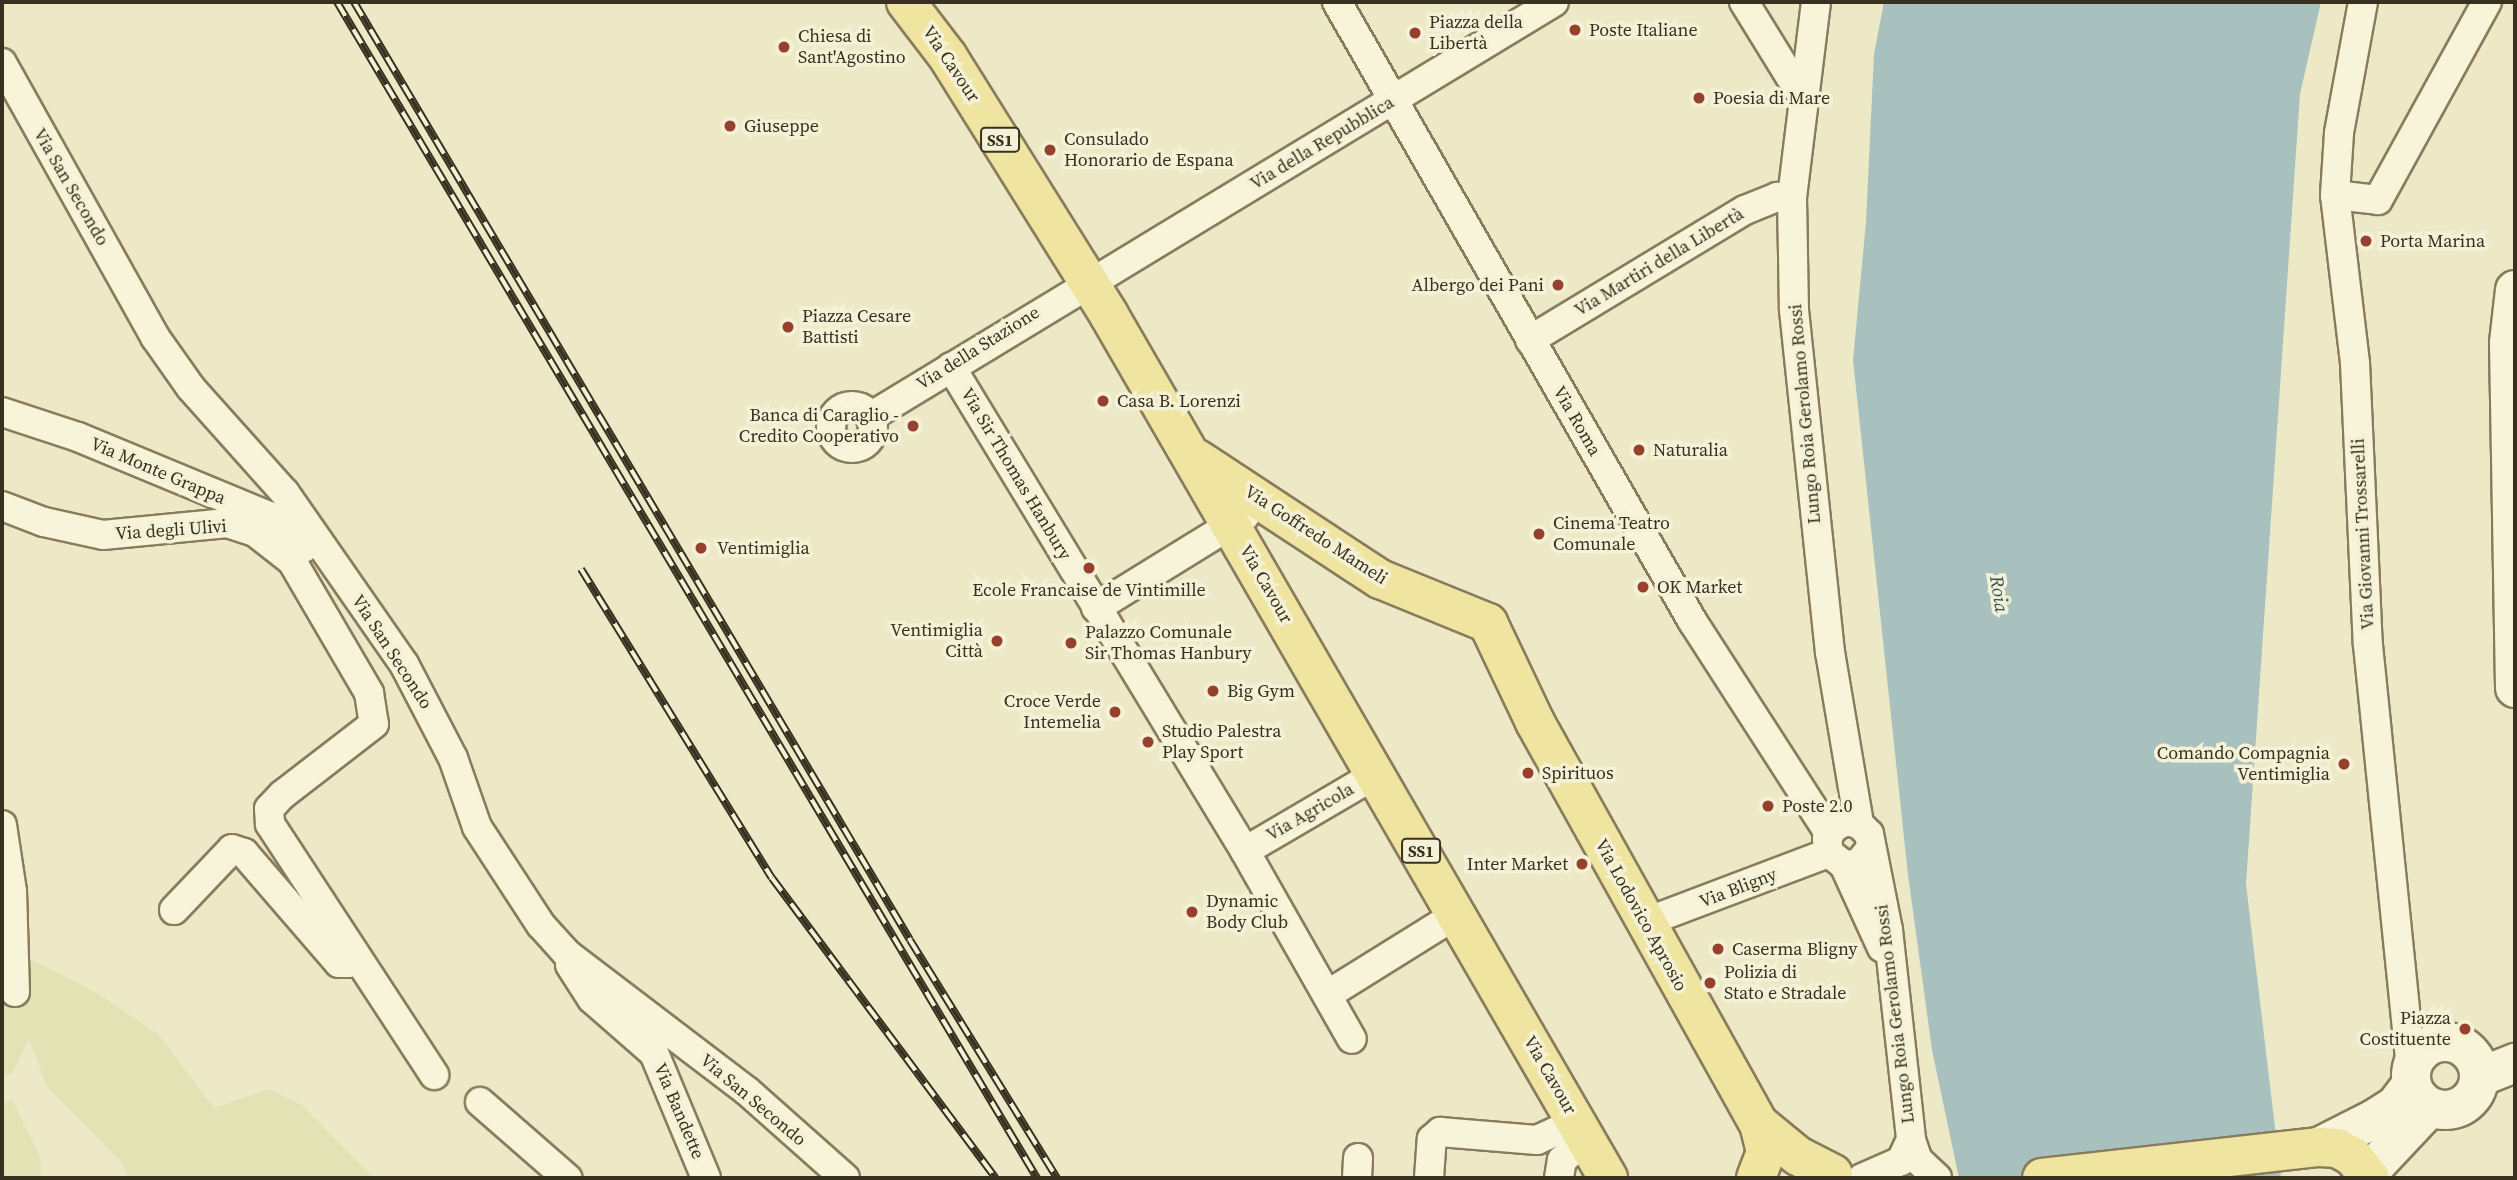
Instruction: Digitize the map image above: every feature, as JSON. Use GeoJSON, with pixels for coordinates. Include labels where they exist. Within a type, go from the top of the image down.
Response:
{"type":"FeatureCollection","features":[{"type":"Feature","properties":{"kind":"main road","name":"Via Cavour"},"geometry":{"type":"LineString","coordinates":[[906,2],[948,57],[1089,283],[1608,1178]]}},
{"type":"Feature","properties":{"kind":"main road"},"geometry":{"type":"LineString","coordinates":[[2515,290],[2509,343],[2515,688]]}},
{"type":"Feature","properties":{"kind":"main road","name":"Via Goffredo Mameli"},"geometry":{"type":"LineString","coordinates":[[1188,453],[1380,579],[1488,623]]}},
{"type":"Feature","properties":{"kind":"main road","name":"Via Lodovico Aprosio"},"geometry":{"type":"LineString","coordinates":[[1488,623],[1535,722],[1759,1124],[1798,1156],[1844,1177]]}},
{"type":"Feature","properties":{"kind":"main road"},"geometry":{"type":"LineString","coordinates":[[2042,1178],[2304,1148],[2337,1149],[2353,1157],[2369,1176],[2417,1086],[2418,1053],[2432,1043],[2447,1041],[2472,1054],[2480,1077],[2475,1093],[2463,1106],[2446,1111],[2417,1086]]}},
{"type":"Feature","properties":{"kind":"main road"},"geometry":{"type":"LineString","coordinates":[[2480,1077],[2515,1063]]}},
{"type":"Feature","properties":{"kind":"main road"},"geometry":{"type":"LineString","coordinates":[[2304,1148],[2375,1119],[2417,1086]]}},
{"type":"Feature","properties":{"kind":"main road"},"geometry":{"type":"LineString","coordinates":[[1756,1178],[1766,1152],[1759,1124]]}},
{"type":"Feature","properties":{"kind":"street","name":"Via Roma"},"geometry":{"type":"LineString","coordinates":[[1337,2],[1693,622],[1834,850],[1889,958]]}},
{"type":"Feature","properties":{"kind":"street","name":"Via della Repubblica"},"geometry":{"type":"LineString","coordinates":[[1089,283],[1554,2]]}},
{"type":"Feature","properties":{"kind":"street"},"geometry":{"type":"LineString","coordinates":[[1744,2],[1802,96]]}},
{"type":"Feature","properties":{"kind":"street","name":"Lungo Roia Gerolamo Rossi"},"geometry":{"type":"LineString","coordinates":[[1816,2],[1802,96],[1792,198],[1794,310],[1809,480],[1830,652],[1865,836],[1888,930],[1911,1140]]}},
{"type":"Feature","properties":{"kind":"street","name":"Via Giovanni Trossarelli"},"geometry":{"type":"LineString","coordinates":[[2363,2],[2339,133],[2335,195],[2355,363],[2368,645],[2417,1086]]}},
{"type":"Feature","properties":{"kind":"street"},"geometry":{"type":"LineString","coordinates":[[2335,195],[2378,200],[2487,2]]}},
{"type":"Feature","properties":{"kind":"street","name":"Via San Secondo"},"geometry":{"type":"LineString","coordinates":[[2,63],[155,337],[191,388],[262,464],[304,549],[428,705],[453,758],[477,827],[541,925],[568,954],[747,1091],[845,1178]]}},
{"type":"Feature","properties":{"kind":"street","name":"Via Martiri della Libertà"},"geometry":{"type":"LineString","coordinates":[[1530,340],[1745,210],[1777,197],[1792,198]]}},
{"type":"Feature","properties":{"kind":"street","name":"Via della Stazione"},"geometry":{"type":"LineString","coordinates":[[870,417],[1089,283]]}},
{"type":"Feature","properties":{"kind":"street","name":"Via Sir Thomas Hanbury"},"geometry":{"type":"LineString","coordinates":[[951,368],[1151,702],[1245,851]]}},
{"type":"Feature","properties":{"kind":"street","name":"Via Monte Grappa"},"geometry":{"type":"LineString","coordinates":[[2,412],[78,437],[269,516],[304,549]]}},
{"type":"Feature","properties":{"kind":"street","name":"Via degli Ulivi"},"geometry":{"type":"LineString","coordinates":[[2,506],[44,522],[103,535],[228,523],[304,549]]}},
{"type":"Feature","properties":{"kind":"street"},"geometry":{"type":"LineString","coordinates":[[1096,608],[1231,524],[1270,506]]}},
{"type":"Feature","properties":{"kind":"street"},"geometry":{"type":"LineString","coordinates":[[304,549],[369,692],[374,724],[269,809],[271,824],[351,952],[435,1076]]}},
{"type":"Feature","properties":{"kind":"street","name":"Via Agricola"},"geometry":{"type":"LineString","coordinates":[[1245,851],[1376,774]]}},
{"type":"Feature","properties":{"kind":"street"},"geometry":{"type":"LineString","coordinates":[[1846,821],[1865,836],[1858,864],[1834,850],[1846,821]]}},
{"type":"Feature","properties":{"kind":"street"},"geometry":{"type":"LineString","coordinates":[[2,825],[12,891],[15,992]]}},
{"type":"Feature","properties":{"kind":"street"},"geometry":{"type":"LineString","coordinates":[[174,911],[232,849],[244,853],[339,963],[348,963],[351,952]]}},
{"type":"Feature","properties":{"kind":"street","name":"Via Bligny"},"geometry":{"type":"LineString","coordinates":[[1646,922],[1834,850]]}},
{"type":"Feature","properties":{"kind":"street"},"geometry":{"type":"LineString","coordinates":[[1245,851],[1352,1039]]}},
{"type":"Feature","properties":{"kind":"street"},"geometry":{"type":"LineString","coordinates":[[1327,995],[1457,914]]}},
{"type":"Feature","properties":{"kind":"street","name":"Via Bandette"},"geometry":{"type":"LineString","coordinates":[[568,954],[586,992],[654,1053],[706,1178]]}},
{"type":"Feature","properties":{"kind":"street"},"geometry":{"type":"LineString","coordinates":[[480,1102],[567,1178]]}},
{"type":"Feature","properties":{"kind":"street"},"geometry":{"type":"LineString","coordinates":[[1429,1178],[1432,1139],[1440,1132],[1536,1140],[1581,1131]]}},
{"type":"Feature","properties":{"kind":"street"},"geometry":{"type":"LineString","coordinates":[[1559,1178],[1562,1160],[1581,1131]]}},
{"type":"Feature","properties":{"kind":"street"},"geometry":{"type":"LineString","coordinates":[[1911,1140],[1934,1176]]}},
{"type":"Feature","properties":{"kind":"street"},"geometry":{"type":"LineString","coordinates":[[1844,1177],[1901,1161],[1911,1140]]}},
{"type":"Feature","properties":{"kind":"green space"},"geometry":{"type":"Polygon","coordinates":[[[30,959],[99,994],[159,1035],[214,1108],[269,1089],[302,1105],[374,1178],[128,1178],[121,1162],[47,1087],[29,1039],[13,1072],[2,1077],[2,963],[22,977],[30,959]]]}},
{"type":"Feature","properties":{"kind":"green space"},"geometry":{"type":"Polygon","coordinates":[[[12,1099],[40,1157],[42,1178],[2,1178],[2,1103],[12,1099]]]}},
{"type":"Feature","properties":{"kind":"water","name":"Roia"},"geometry":{"type":"Polygon","coordinates":[[[1884,2],[2321,2],[2300,94],[2246,884],[2281,1178],[1959,1178],[1932,1050],[1908,875],[1853,360],[1866,222],[1874,54],[1884,2]]]}},
{"type":"Feature","properties":{"kind":"railway"},"geometry":{"type":"LineString","coordinates":[[337,2],[1037,1178]]}},
{"type":"Feature","properties":{"kind":"railway"},"geometry":{"type":"LineString","coordinates":[[354,2],[910,940],[1057,1178]]}},
{"type":"Feature","properties":{"kind":"railway"},"geometry":{"type":"LineString","coordinates":[[581,569],[772,878],[996,1178]]}},
{"type":"Feature","properties":{"kind":"place","name":"Poste Italiane"},"geometry":{"type":"Point","coordinates":[1575,30]}},
{"type":"Feature","properties":{"kind":"place","name":"Piazza della Libertà"},"geometry":{"type":"Point","coordinates":[1415,33]}},
{"type":"Feature","properties":{"kind":"place","name":"Chiesa di Sant'Agostino"},"geometry":{"type":"Point","coordinates":[784,47]}},
{"type":"Feature","properties":{"kind":"place","name":"Poesia di Mare"},"geometry":{"type":"Point","coordinates":[1699,98]}},
{"type":"Feature","properties":{"kind":"place","name":"Giuseppe"},"geometry":{"type":"Point","coordinates":[730,126]}},
{"type":"Feature","properties":{"kind":"place","name":"Consulado Honorario de Espana"},"geometry":{"type":"Point","coordinates":[1050,150]}},
{"type":"Feature","properties":{"kind":"place","name":"Porta Marina"},"geometry":{"type":"Point","coordinates":[2366,241]}},
{"type":"Feature","properties":{"kind":"place","name":"Albergo dei Pani"},"geometry":{"type":"Point","coordinates":[1558,285]}},
{"type":"Feature","properties":{"kind":"place","name":"Piazza Cesare Battisti"},"geometry":{"type":"Point","coordinates":[788,327]}},
{"type":"Feature","properties":{"kind":"place","name":"Casa B. Lorenzi"},"geometry":{"type":"Point","coordinates":[1103,401]}},
{"type":"Feature","properties":{"kind":"place","name":"Banca di Caraglio - Credito Cooperativo"},"geometry":{"type":"Point","coordinates":[913,426]}},
{"type":"Feature","properties":{"kind":"place","name":"Naturalia"},"geometry":{"type":"Point","coordinates":[1639,450]}},
{"type":"Feature","properties":{"kind":"place","name":"Cinema Teatro Comunale"},"geometry":{"type":"Point","coordinates":[1539,534]}},
{"type":"Feature","properties":{"kind":"place","name":"Ventimiglia"},"geometry":{"type":"Point","coordinates":[701,548]}},
{"type":"Feature","properties":{"kind":"place","name":"Ecole Francaise de Vintimille"},"geometry":{"type":"Point","coordinates":[1089,568]}},
{"type":"Feature","properties":{"kind":"place","name":"OK Market"},"geometry":{"type":"Point","coordinates":[1643,587]}},
{"type":"Feature","properties":{"kind":"place","name":"Ventimiglia Città"},"geometry":{"type":"Point","coordinates":[997,641]}},
{"type":"Feature","properties":{"kind":"place","name":"Palazzo Comunale Sir Thomas Hanbury"},"geometry":{"type":"Point","coordinates":[1071,643]}},
{"type":"Feature","properties":{"kind":"place","name":"Big Gym"},"geometry":{"type":"Point","coordinates":[1213,691]}},
{"type":"Feature","properties":{"kind":"place","name":"Croce Verde Intemelia"},"geometry":{"type":"Point","coordinates":[1115,712]}},
{"type":"Feature","properties":{"kind":"place","name":"Studio Palestra Play Sport"},"geometry":{"type":"Point","coordinates":[1148,742]}},
{"type":"Feature","properties":{"kind":"place","name":"Comando Compagnia Ventimiglia"},"geometry":{"type":"Point","coordinates":[2344,764]}},
{"type":"Feature","properties":{"kind":"place","name":"Spirituos"},"geometry":{"type":"Point","coordinates":[1528,773]}},
{"type":"Feature","properties":{"kind":"place","name":"Poste 2.0"},"geometry":{"type":"Point","coordinates":[1768,806]}},
{"type":"Feature","properties":{"kind":"place","name":"Inter Market"},"geometry":{"type":"Point","coordinates":[1582,864]}},
{"type":"Feature","properties":{"kind":"place","name":"Dynamic Body Club"},"geometry":{"type":"Point","coordinates":[1192,912]}},
{"type":"Feature","properties":{"kind":"place","name":"Caserma Bligny"},"geometry":{"type":"Point","coordinates":[1718,949]}},
{"type":"Feature","properties":{"kind":"place","name":"Polizia di Stato e Stradale"},"geometry":{"type":"Point","coordinates":[1710,983]}},
{"type":"Feature","properties":{"kind":"place","name":"Piazza Costituente"},"geometry":{"type":"Point","coordinates":[2465,1029]}}]}
